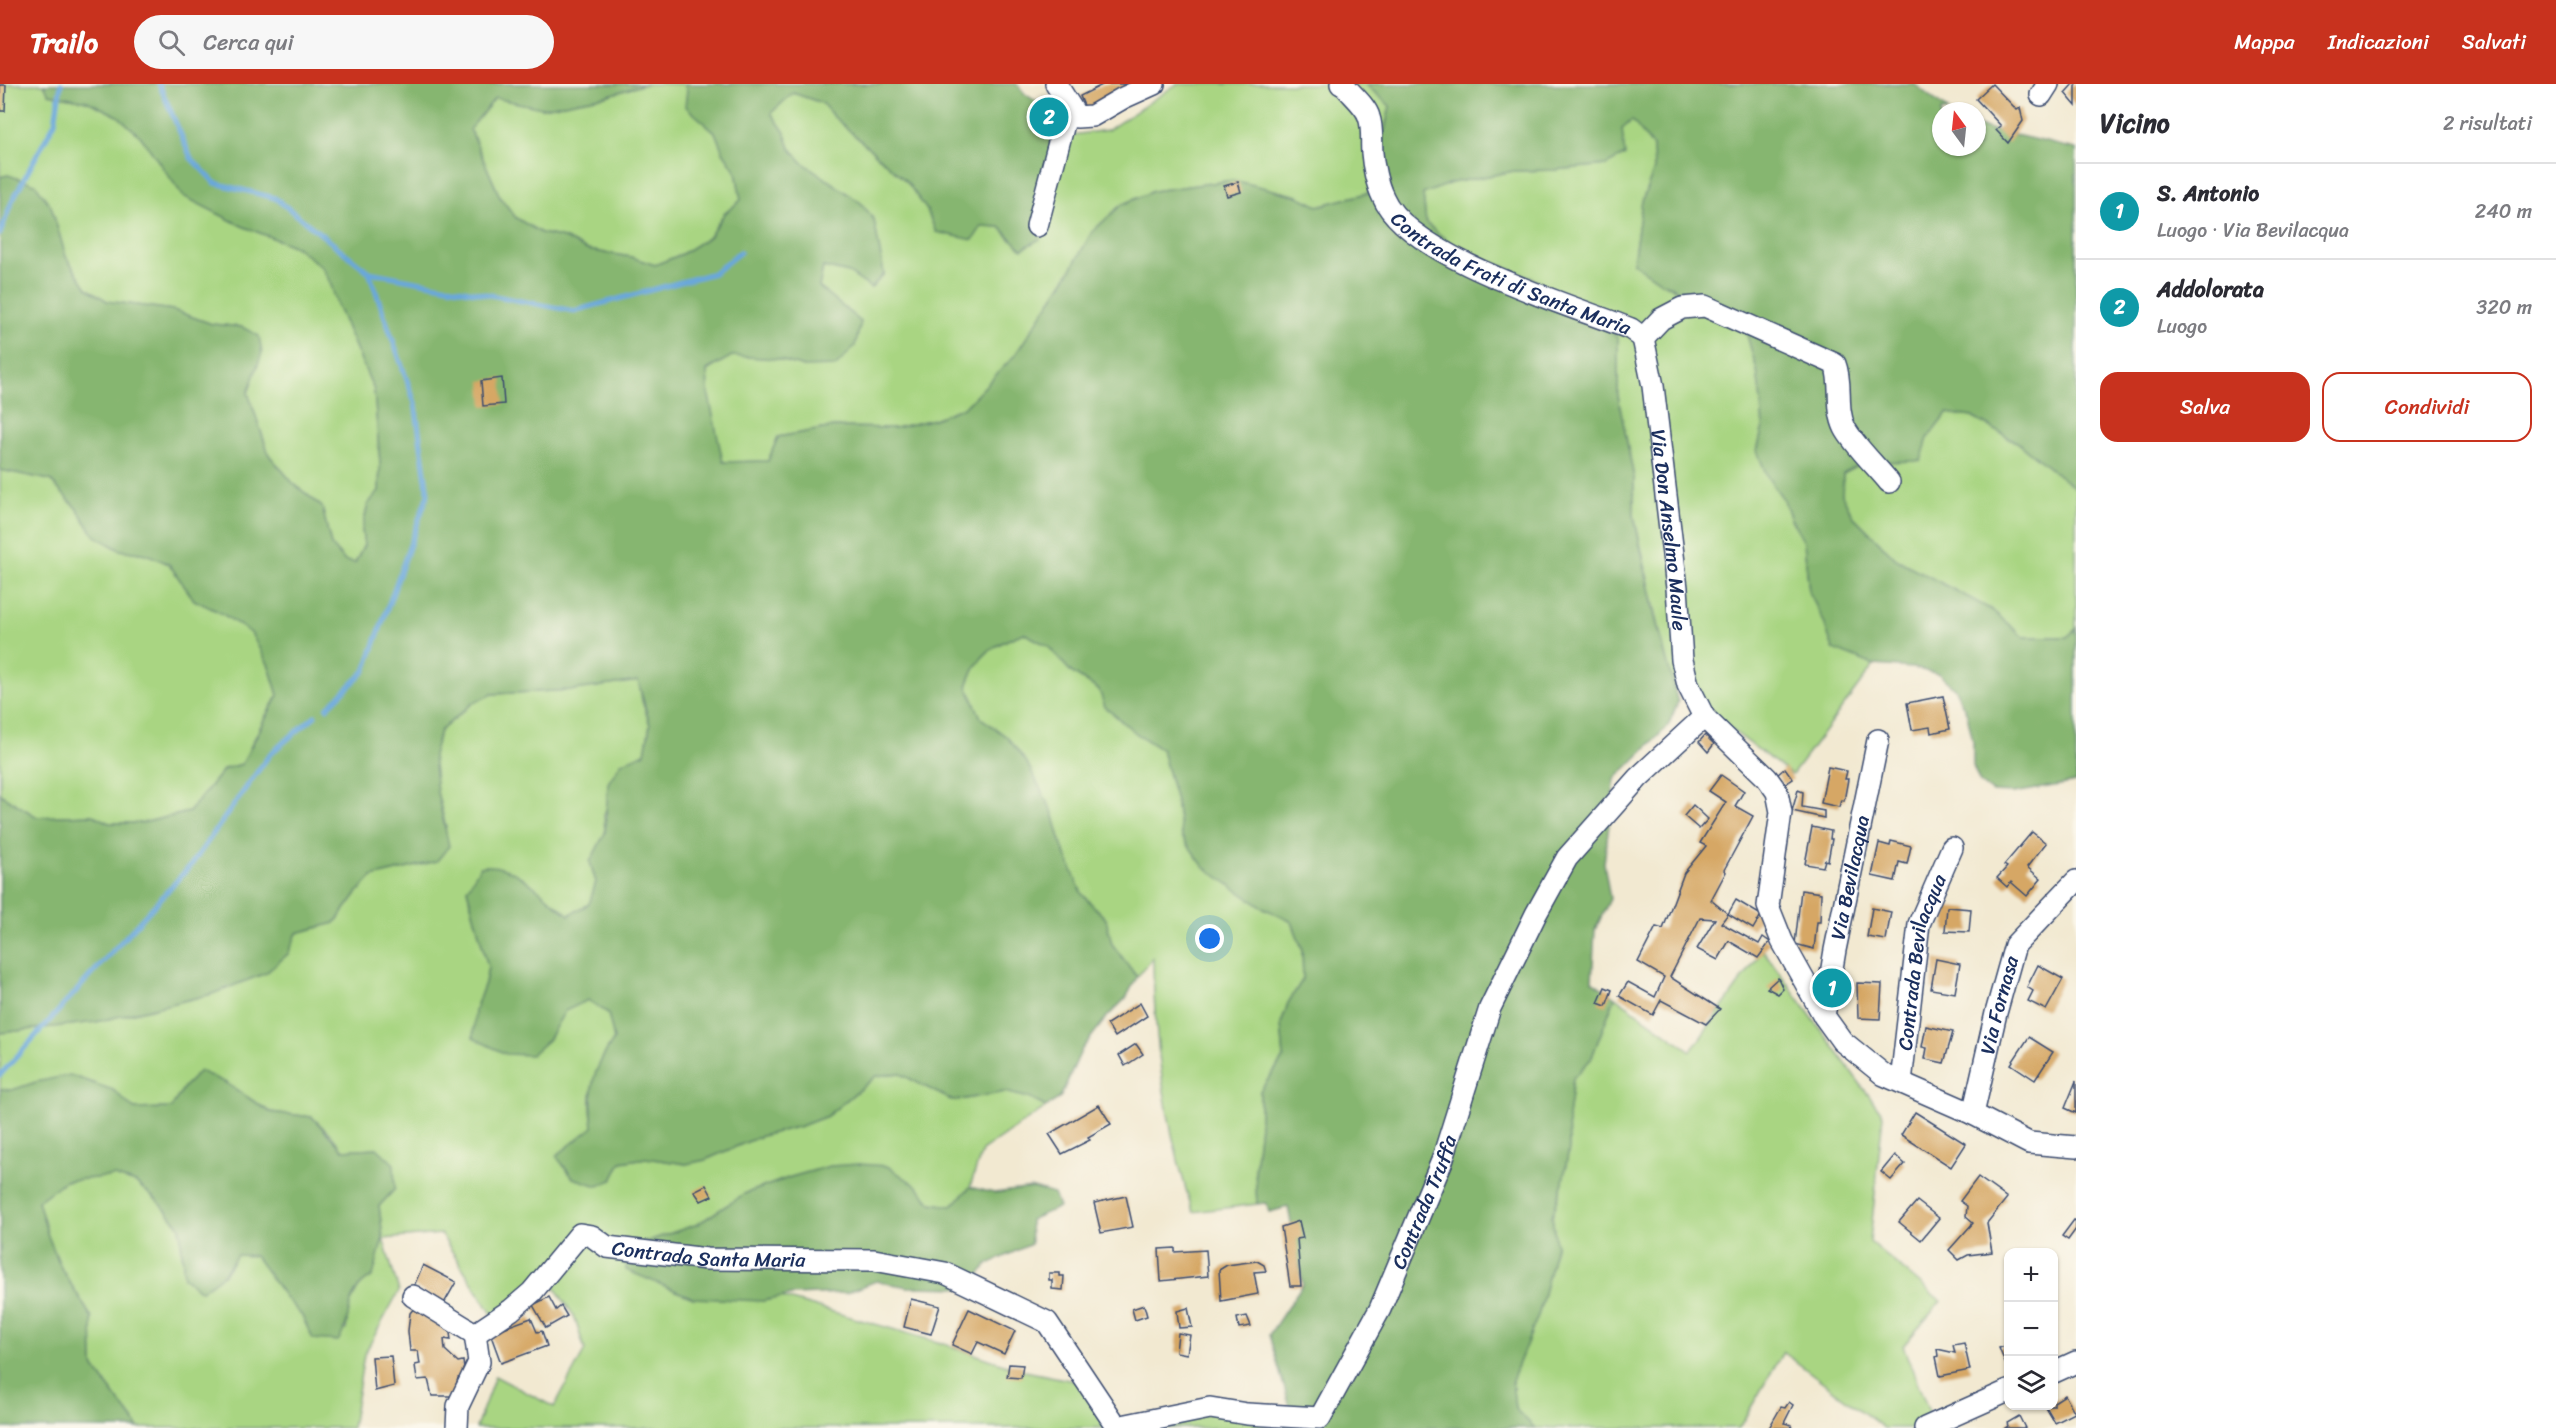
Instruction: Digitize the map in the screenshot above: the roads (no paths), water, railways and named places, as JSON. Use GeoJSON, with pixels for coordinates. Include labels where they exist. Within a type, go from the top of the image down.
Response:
{"type":"FeatureCollection","features":[{"type":"Feature","properties":{"kind":"street"},"geometry":{"type":"LineString","coordinates":[[1056,84],[1077,117],[1092,116],[1154,84]]}},
{"type":"Feature","properties":{"kind":"street","name":"Contrada Frati di Santa Maria"},"geometry":{"type":"LineString","coordinates":[[1341,84],[1369,115],[1371,154],[1382,196],[1392,214],[1404,227],[1427,244],[1469,266],[1631,329],[1643,338],[1661,318],[1682,308],[1705,306],[1835,364],[1840,377],[1840,408],[1845,427],[1889,482]]}},
{"type":"Feature","properties":{"kind":"street"},"geometry":{"type":"LineString","coordinates":[[1036,226],[1066,116]]}},
{"type":"Feature","properties":{"kind":"street","name":"Via Don Anselmo Maule"},"geometry":{"type":"LineString","coordinates":[[1643,338],[1653,386],[1677,588],[1682,660],[1688,685],[1704,717]]}},
{"type":"Feature","properties":{"kind":"street","name":"Contrada Bevilacqua"},"geometry":{"type":"LineString","coordinates":[[1704,717],[1767,778],[1777,792],[1780,812],[1768,906],[1782,941],[1824,1016],[1842,1041],[1884,1074],[1973,1114],[2029,1143],[2076,1147]]}},
{"type":"Feature","properties":{"kind":"street","name":"Contrada Truffa"},"geometry":{"type":"LineString","coordinates":[[1047,1322],[1117,1427],[1210,1408],[1247,1414],[1320,1418],[1380,1309],[1442,1161],[1490,1008],[1567,858],[1630,787],[1704,717]]}},
{"type":"Feature","properties":{"kind":"street","name":"Via Bevilacqua"},"geometry":{"type":"LineString","coordinates":[[1824,1016],[1835,950],[1878,740]]}},
{"type":"Feature","properties":{"kind":"street","name":"Contrada Bevilacqua"},"geometry":{"type":"LineString","coordinates":[[1901,1082],[1919,924],[1952,848]]}},
{"type":"Feature","properties":{"kind":"street","name":"Via Fornasa"},"geometry":{"type":"LineString","coordinates":[[1973,1114],[1996,1012],[2015,945],[2076,881]]}},
{"type":"Feature","properties":{"kind":"street","name":"Contrada Santa Maria"},"geometry":{"type":"LineString","coordinates":[[475,1334],[511,1310],[532,1292],[580,1234],[592,1236],[607,1248],[706,1259],[874,1260],[945,1273],[1047,1322]]}},
{"type":"Feature","properties":{"kind":"street"},"geometry":{"type":"LineString","coordinates":[[413,1296],[475,1334],[478,1362],[458,1406],[457,1428]]}},
{"type":"Feature","properties":{"kind":"street"},"geometry":{"type":"LineString","coordinates":[[2058,1370],[2076,1362]]}},
{"type":"Feature","properties":{"kind":"street"},"geometry":{"type":"LineString","coordinates":[[1930,1427],[2004,1393]]}},
{"type":"Feature","properties":{"kind":"waterway"},"geometry":{"type":"LineString","coordinates":[[0,234],[12,201],[55,122],[61,84]]}},
{"type":"Feature","properties":{"kind":"waterway"},"geometry":{"type":"LineString","coordinates":[[159,84],[191,158],[215,183],[275,198],[369,272],[415,403],[428,494],[365,671],[327,708]]}},
{"type":"Feature","properties":{"kind":"waterway"},"geometry":{"type":"LineString","coordinates":[[369,272],[574,311],[714,273],[740,252]]}},
{"type":"Feature","properties":{"kind":"waterway"},"geometry":{"type":"LineString","coordinates":[[0,1075],[191,865],[270,754],[315,716]]}},
{"type":"Feature","properties":{"kind":"place","name":"Addolorata"},"geometry":{"type":"Point","coordinates":[1049,117]}},
{"type":"Feature","properties":{"kind":"place","name":"S. Antonio"},"geometry":{"type":"Point","coordinates":[1832,988]}}]}
